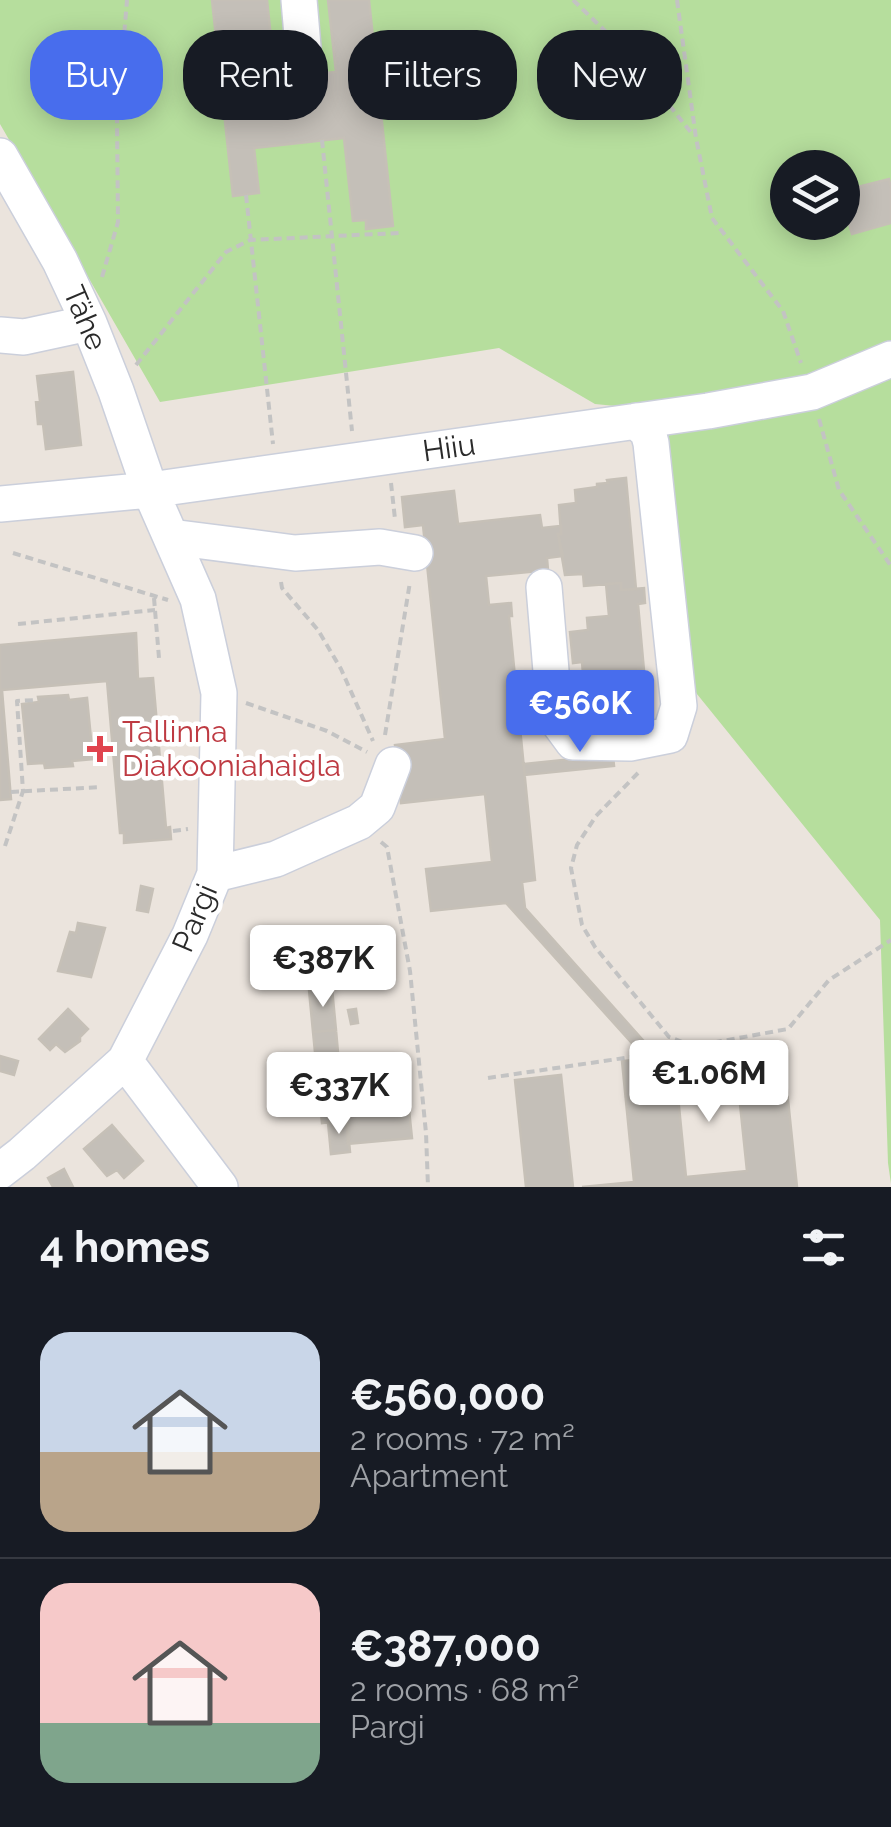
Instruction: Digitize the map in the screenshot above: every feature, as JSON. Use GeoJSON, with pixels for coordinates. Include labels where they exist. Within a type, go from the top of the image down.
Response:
{"type":"FeatureCollection","features":[{"type":"Feature","properties":{"kind":"street"},"geometry":{"type":"LineString","coordinates":[[299,0],[302,30]]}},
{"type":"Feature","properties":{"kind":"street","name":"Tähe"},"geometry":{"type":"LineString","coordinates":[[0,156],[60,261],[89,323],[150,490]]}},
{"type":"Feature","properties":{"kind":"street"},"geometry":{"type":"LineString","coordinates":[[0,335],[24,337],[89,323]]}},
{"type":"Feature","properties":{"kind":"street","name":"Hiiu"},"geometry":{"type":"LineString","coordinates":[[0,504],[150,490],[636,422],[812,392],[891,359]]}},
{"type":"Feature","properties":{"kind":"street"},"geometry":{"type":"LineString","coordinates":[[544,587],[558,724],[574,742],[630,743],[670,735],[679,706],[651,443],[648,432],[636,422]]}},
{"type":"Feature","properties":{"kind":"street","name":"Pargi"},"geometry":{"type":"LineString","coordinates":[[0,1171],[125,1061],[190,935],[215,874],[219,693],[198,599],[150,490]]}},
{"type":"Feature","properties":{"kind":"street"},"geometry":{"type":"LineString","coordinates":[[171,537],[295,553],[380,546],[414,553]]}},
{"type":"Feature","properties":{"kind":"street"},"geometry":{"type":"LineString","coordinates":[[215,874],[276,859],[359,822],[377,807],[387,762]]}},
{"type":"Feature","properties":{"kind":"street"},"geometry":{"type":"LineString","coordinates":[[125,1061],[220,1187]]}},
{"type":"Feature","properties":{"kind":"path"},"geometry":{"type":"LineString","coordinates":[[89,323],[118,222],[118,120],[127,0]]}},
{"type":"Feature","properties":{"kind":"path"},"geometry":{"type":"LineString","coordinates":[[573,0],[627,52],[696,138]]}},
{"type":"Feature","properties":{"kind":"path"},"geometry":{"type":"LineString","coordinates":[[677,0],[696,138],[712,218],[783,311],[812,392],[839,490],[891,566]]}},
{"type":"Feature","properties":{"kind":"path"},"geometry":{"type":"LineString","coordinates":[[322,140],[332,236],[372,458],[396,527],[414,553],[387,762]]}},
{"type":"Feature","properties":{"kind":"path"},"geometry":{"type":"LineString","coordinates":[[246,195],[276,472]]}},
{"type":"Feature","properties":{"kind":"path"},"geometry":{"type":"LineString","coordinates":[[116,391],[226,252],[250,240],[399,233]]}},
{"type":"Feature","properties":{"kind":"path"},"geometry":{"type":"LineString","coordinates":[[281,552],[278,570],[282,588],[318,630],[387,762]]}},
{"type":"Feature","properties":{"kind":"path"},"geometry":{"type":"LineString","coordinates":[[12,553],[169,600]]}},
{"type":"Feature","properties":{"kind":"path"},"geometry":{"type":"LineString","coordinates":[[154,595],[159,658]]}},
{"type":"Feature","properties":{"kind":"path"},"geometry":{"type":"LineString","coordinates":[[18,624],[155,610]]}},
{"type":"Feature","properties":{"kind":"path"},"geometry":{"type":"LineString","coordinates":[[219,693],[327,731],[387,762]]}},
{"type":"Feature","properties":{"kind":"path"},"geometry":{"type":"LineString","coordinates":[[5,846],[23,791],[17,701],[37,700]]}},
{"type":"Feature","properties":{"kind":"path"},"geometry":{"type":"LineString","coordinates":[[670,735],[633,780],[596,816],[577,846],[571,868],[582,926],[595,947],[669,1037],[693,1046]]}},
{"type":"Feature","properties":{"kind":"path"},"geometry":{"type":"LineString","coordinates":[[11,792],[101,788]]}},
{"type":"Feature","properties":{"kind":"path"},"geometry":{"type":"LineString","coordinates":[[359,822],[387,847],[410,970],[428,1187]]}},
{"type":"Feature","properties":{"kind":"path"},"geometry":{"type":"LineString","coordinates":[[172,831],[199,828]]}},
{"type":"Feature","properties":{"kind":"path"},"geometry":{"type":"LineString","coordinates":[[650,1054],[788,1029],[829,980],[891,940]]}},
{"type":"Feature","properties":{"kind":"path"},"geometry":{"type":"LineString","coordinates":[[488,1078],[638,1056]]}},
{"type":"Feature","properties":{"kind":"green space"},"geometry":{"type":"Polygon","coordinates":[[[0,0],[891,0],[891,1184],[880,920],[684,678],[646,409],[595,404],[499,348],[160,402],[0,124],[0,0]]]}},
{"type":"Feature","properties":{"kind":"building"},"geometry":{"type":"Polygon","coordinates":[[[212,0],[267,0],[270,30],[215,30],[212,0]]]}},
{"type":"Feature","properties":{"kind":"building"},"geometry":{"type":"Polygon","coordinates":[[[328,0],[369,0],[372,30],[348,30],[348,120],[382,120],[393,226],[366,229],[366,220],[353,221],[344,138],[254,148],[259,193],[233,196],[225,120],[328,120],[328,73],[336,72],[328,0]]]}},
{"type":"Feature","properties":{"kind":"building"},"geometry":{"type":"Polygon","coordinates":[[[889,179],[891,223],[860,232],[860,186],[889,179]]]}},
{"type":"Feature","properties":{"kind":"building"},"geometry":{"type":"Polygon","coordinates":[[[73,372],[81,445],[46,449],[43,424],[38,424],[37,376],[73,372]]]}},
{"type":"Feature","properties":{"kind":"building"},"geometry":{"type":"Polygon","coordinates":[[[626,478],[636,589],[621,590],[621,583],[584,586],[583,574],[565,575],[558,534],[559,505],[576,503],[575,490],[626,478]]]}},
{"type":"Feature","properties":{"kind":"building"},"geometry":{"type":"Polygon","coordinates":[[[454,491],[458,524],[540,515],[542,528],[561,526],[558,534],[563,556],[547,558],[548,570],[486,576],[489,605],[511,603],[509,616],[535,880],[522,882],[525,908],[649,1047],[650,1058],[639,1059],[638,1050],[506,903],[431,911],[426,869],[492,862],[485,794],[401,803],[395,745],[445,739],[423,525],[405,527],[402,497],[454,491]]]}},
{"type":"Feature","properties":{"kind":"building"},"geometry":{"type":"Polygon","coordinates":[[[621,583],[621,590],[644,588],[645,603],[638,604],[648,715],[630,717],[629,711],[596,715],[595,702],[577,704],[574,674],[583,674],[582,662],[573,663],[570,632],[588,630],[587,618],[609,616],[606,584],[621,583]]]}},
{"type":"Feature","properties":{"kind":"building"},"geometry":{"type":"Polygon","coordinates":[[[136,633],[138,679],[153,678],[166,828],[170,827],[171,839],[124,843],[107,681],[2,690],[11,799],[0,800],[0,645],[136,633]]]}},
{"type":"Feature","properties":{"kind":"building"},"geometry":{"type":"Polygon","coordinates":[[[68,695],[69,700],[87,698],[93,759],[72,761],[73,766],[45,768],[44,763],[28,764],[22,704],[39,702],[38,697],[68,695]]]}},
{"type":"Feature","properties":{"kind":"building"},"geometry":{"type":"Polygon","coordinates":[[[609,713],[614,766],[525,775],[523,764],[602,756],[598,714],[609,713]]]}},
{"type":"Feature","properties":{"kind":"building"},"geometry":{"type":"Polygon","coordinates":[[[141,886],[153,889],[148,912],[137,910],[141,886]]]}},
{"type":"Feature","properties":{"kind":"building"},"geometry":{"type":"Polygon","coordinates":[[[78,923],[105,928],[91,977],[58,971],[70,932],[76,933],[78,923]]]}},
{"type":"Feature","properties":{"kind":"building"},"geometry":{"type":"Polygon","coordinates":[[[332,988],[336,1030],[313,1032],[309,990],[332,988]]]}},
{"type":"Feature","properties":{"kind":"building"},"geometry":{"type":"Polygon","coordinates":[[[68,1009],[88,1029],[65,1052],[56,1044],[50,1050],[39,1039],[68,1009]]]}},
{"type":"Feature","properties":{"kind":"building"},"geometry":{"type":"Polygon","coordinates":[[[356,1009],[358,1023],[351,1024],[348,1010],[356,1009]]]}},
{"type":"Feature","properties":{"kind":"building"},"geometry":{"type":"Polygon","coordinates":[[[336,1030],[342,1097],[407,1090],[412,1138],[348,1144],[347,1120],[322,1123],[313,1032],[336,1030]]]}},
{"type":"Feature","properties":{"kind":"building"},"geometry":{"type":"Polygon","coordinates":[[[783,1051],[797,1187],[582,1187],[634,1182],[622,1061],[674,1056],[686,1177],[747,1171],[735,1056],[783,1051]]]}},
{"type":"Feature","properties":{"kind":"building"},"geometry":{"type":"Polygon","coordinates":[[[0,1056],[18,1061],[14,1075],[0,1071],[0,1056]]]}},
{"type":"Feature","properties":{"kind":"building"},"geometry":{"type":"Polygon","coordinates":[[[561,1075],[573,1187],[526,1187],[515,1080],[561,1075]]]}},
{"type":"Feature","properties":{"kind":"building"},"geometry":{"type":"Polygon","coordinates":[[[347,1120],[350,1152],[331,1154],[328,1122],[347,1120]]]}},
{"type":"Feature","properties":{"kind":"building"},"geometry":{"type":"Polygon","coordinates":[[[112,1125],[143,1161],[124,1178],[117,1170],[107,1176],[84,1149],[112,1125]]]}},
{"type":"Feature","properties":{"kind":"building"},"geometry":{"type":"Polygon","coordinates":[[[64,1169],[73,1187],[53,1187],[48,1178],[64,1169]]]}},
{"type":"Feature","properties":{"kind":"place","name":"Tallinna Diakooniahaigla"},"geometry":{"type":"Point","coordinates":[100,749]}}]}
